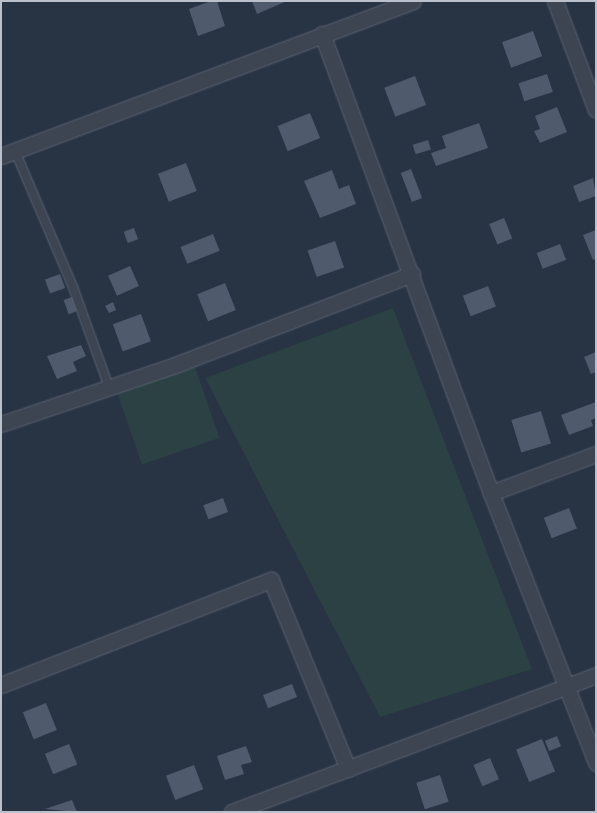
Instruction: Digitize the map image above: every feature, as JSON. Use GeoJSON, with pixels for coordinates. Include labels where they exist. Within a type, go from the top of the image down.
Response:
{"type":"FeatureCollection","features":[{"type":"Feature","properties":{"kind":"street"},"geometry":{"type":"LineString","coordinates":[[8,154],[413,1]]}},
{"type":"Feature","properties":{"kind":"street"},"geometry":{"type":"LineString","coordinates":[[555,1],[596,110]]}},
{"type":"Feature","properties":{"kind":"street"},"geometry":{"type":"LineString","coordinates":[[322,34],[412,274],[491,493],[596,763]]}},
{"type":"Feature","properties":{"kind":"street"},"geometry":{"type":"LineString","coordinates":[[1,424],[175,365],[412,274]]}},
{"type":"Feature","properties":{"kind":"street"},"geometry":{"type":"LineString","coordinates":[[491,493],[596,454]]}},
{"type":"Feature","properties":{"kind":"street"},"geometry":{"type":"LineString","coordinates":[[1,685],[271,580],[348,769]]}},
{"type":"Feature","properties":{"kind":"street"},"geometry":{"type":"LineString","coordinates":[[232,812],[596,675]]}},
{"type":"Feature","properties":{"kind":"lane"},"geometry":{"type":"LineString","coordinates":[[8,154],[73,287],[109,387]]}},
{"type":"Feature","properties":{"kind":"green space"},"geometry":{"type":"Polygon","coordinates":[[[393,308],[532,669],[380,717],[205,378],[393,308]]]}},
{"type":"Feature","properties":{"kind":"green space"},"geometry":{"type":"Polygon","coordinates":[[[195,367],[219,438],[142,465],[117,394],[195,367]]]}},
{"type":"Feature","properties":{"kind":"building"},"geometry":{"type":"Polygon","coordinates":[[[211,1],[217,1],[225,26],[198,36],[189,9],[211,1]]]}},
{"type":"Feature","properties":{"kind":"building"},"geometry":{"type":"Polygon","coordinates":[[[252,1],[287,1],[257,14],[252,1]]]}},
{"type":"Feature","properties":{"kind":"building"},"geometry":{"type":"Polygon","coordinates":[[[533,31],[542,56],[511,68],[502,42],[533,31]]]}},
{"type":"Feature","properties":{"kind":"building"},"geometry":{"type":"Polygon","coordinates":[[[547,74],[553,92],[524,101],[518,83],[547,74]]]}},
{"type":"Feature","properties":{"kind":"building"},"geometry":{"type":"Polygon","coordinates":[[[415,76],[426,105],[395,117],[384,88],[415,76]]]}},
{"type":"Feature","properties":{"kind":"building"},"geometry":{"type":"Polygon","coordinates":[[[557,107],[567,132],[540,143],[534,131],[540,129],[535,116],[557,107]]]}},
{"type":"Feature","properties":{"kind":"building"},"geometry":{"type":"Polygon","coordinates":[[[310,113],[320,138],[288,151],[278,126],[310,113]]]}},
{"type":"Feature","properties":{"kind":"building"},"geometry":{"type":"Polygon","coordinates":[[[479,123],[488,148],[436,166],[431,153],[446,148],[442,136],[479,123]]]}},
{"type":"Feature","properties":{"kind":"building"},"geometry":{"type":"Polygon","coordinates":[[[428,140],[431,150],[416,154],[413,145],[428,140]]]}},
{"type":"Feature","properties":{"kind":"building"},"geometry":{"type":"Polygon","coordinates":[[[186,163],[197,191],[169,202],[158,174],[186,163]]]}},
{"type":"Feature","properties":{"kind":"building"},"geometry":{"type":"Polygon","coordinates":[[[411,169],[422,198],[412,202],[401,173],[411,169]]]}},
{"type":"Feature","properties":{"kind":"building"},"geometry":{"type":"Polygon","coordinates":[[[332,170],[339,189],[349,185],[356,204],[320,218],[304,181],[332,170]]]}},
{"type":"Feature","properties":{"kind":"building"},"geometry":{"type":"Polygon","coordinates":[[[593,178],[596,196],[579,202],[573,186],[593,178]]]}},
{"type":"Feature","properties":{"kind":"building"},"geometry":{"type":"Polygon","coordinates":[[[504,218],[512,238],[497,244],[489,224],[504,218]]]}},
{"type":"Feature","properties":{"kind":"building"},"geometry":{"type":"Polygon","coordinates":[[[134,228],[138,239],[128,243],[124,232],[134,228]]]}},
{"type":"Feature","properties":{"kind":"building"},"geometry":{"type":"Polygon","coordinates":[[[596,230],[596,259],[593,260],[583,235],[596,230]]]}},
{"type":"Feature","properties":{"kind":"building"},"geometry":{"type":"Polygon","coordinates":[[[213,234],[220,251],[187,264],[181,247],[213,234]]]}},
{"type":"Feature","properties":{"kind":"building"},"geometry":{"type":"Polygon","coordinates":[[[335,241],[344,267],[317,277],[308,250],[335,241]]]}},
{"type":"Feature","properties":{"kind":"building"},"geometry":{"type":"Polygon","coordinates":[[[560,244],[566,260],[543,269],[537,253],[560,244]]]}},
{"type":"Feature","properties":{"kind":"building"},"geometry":{"type":"Polygon","coordinates":[[[130,266],[139,286],[117,296],[108,276],[130,266]]]}},
{"type":"Feature","properties":{"kind":"building"},"geometry":{"type":"Polygon","coordinates":[[[60,274],[65,288],[50,294],[45,279],[60,274]]]}},
{"type":"Feature","properties":{"kind":"building"},"geometry":{"type":"Polygon","coordinates":[[[225,283],[236,310],[208,321],[197,294],[225,283]]]}},
{"type":"Feature","properties":{"kind":"building"},"geometry":{"type":"Polygon","coordinates":[[[488,286],[496,307],[471,316],[463,296],[488,286]]]}},
{"type":"Feature","properties":{"kind":"building"},"geometry":{"type":"Polygon","coordinates":[[[72,297],[77,311],[69,314],[64,300],[72,297]]]}},
{"type":"Feature","properties":{"kind":"building"},"geometry":{"type":"Polygon","coordinates":[[[113,302],[116,310],[109,313],[105,306],[113,302]]]}},
{"type":"Feature","properties":{"kind":"building"},"geometry":{"type":"Polygon","coordinates":[[[141,314],[151,341],[123,352],[113,324],[141,314]]]}},
{"type":"Feature","properties":{"kind":"building"},"geometry":{"type":"Polygon","coordinates":[[[81,345],[86,356],[73,362],[77,371],[57,379],[47,356],[81,345]]]}},
{"type":"Feature","properties":{"kind":"building"},"geometry":{"type":"Polygon","coordinates":[[[596,352],[596,372],[591,374],[584,357],[596,352]]]}},
{"type":"Feature","properties":{"kind":"building"},"geometry":{"type":"Polygon","coordinates":[[[596,402],[596,418],[591,420],[593,426],[569,435],[561,415],[596,402]]]}},
{"type":"Feature","properties":{"kind":"building"},"geometry":{"type":"Polygon","coordinates":[[[541,411],[551,444],[521,453],[511,420],[541,411]]]}},
{"type":"Feature","properties":{"kind":"building"},"geometry":{"type":"Polygon","coordinates":[[[223,498],[228,512],[208,519],[203,505],[223,498]]]}},
{"type":"Feature","properties":{"kind":"building"},"geometry":{"type":"Polygon","coordinates":[[[569,508],[577,529],[552,538],[544,518],[569,508]]]}},
{"type":"Feature","properties":{"kind":"building"},"geometry":{"type":"Polygon","coordinates":[[[292,684],[297,697],[268,708],[263,695],[292,684]]]}},
{"type":"Feature","properties":{"kind":"building"},"geometry":{"type":"Polygon","coordinates":[[[46,703],[57,730],[34,739],[23,712],[46,703]]]}},
{"type":"Feature","properties":{"kind":"building"},"geometry":{"type":"Polygon","coordinates":[[[557,736],[561,746],[549,751],[545,741],[557,736]]]}},
{"type":"Feature","properties":{"kind":"building"},"geometry":{"type":"Polygon","coordinates":[[[542,739],[555,771],[529,782],[516,749],[542,739]]]}},
{"type":"Feature","properties":{"kind":"building"},"geometry":{"type":"Polygon","coordinates":[[[69,744],[77,764],[53,774],[45,754],[69,744]]]}},
{"type":"Feature","properties":{"kind":"building"},"geometry":{"type":"Polygon","coordinates":[[[246,746],[252,762],[241,765],[244,774],[225,780],[217,756],[246,746]]]}},
{"type":"Feature","properties":{"kind":"building"},"geometry":{"type":"Polygon","coordinates":[[[490,758],[499,779],[482,786],[473,765],[490,758]]]}},
{"type":"Feature","properties":{"kind":"building"},"geometry":{"type":"Polygon","coordinates":[[[194,765],[203,789],[175,800],[166,776],[194,765]]]}},
{"type":"Feature","properties":{"kind":"building"},"geometry":{"type":"Polygon","coordinates":[[[440,775],[449,802],[425,809],[416,783],[440,775]]]}},
{"type":"Feature","properties":{"kind":"building"},"geometry":{"type":"Polygon","coordinates":[[[72,800],[77,812],[45,809],[72,800]]]}}]}
